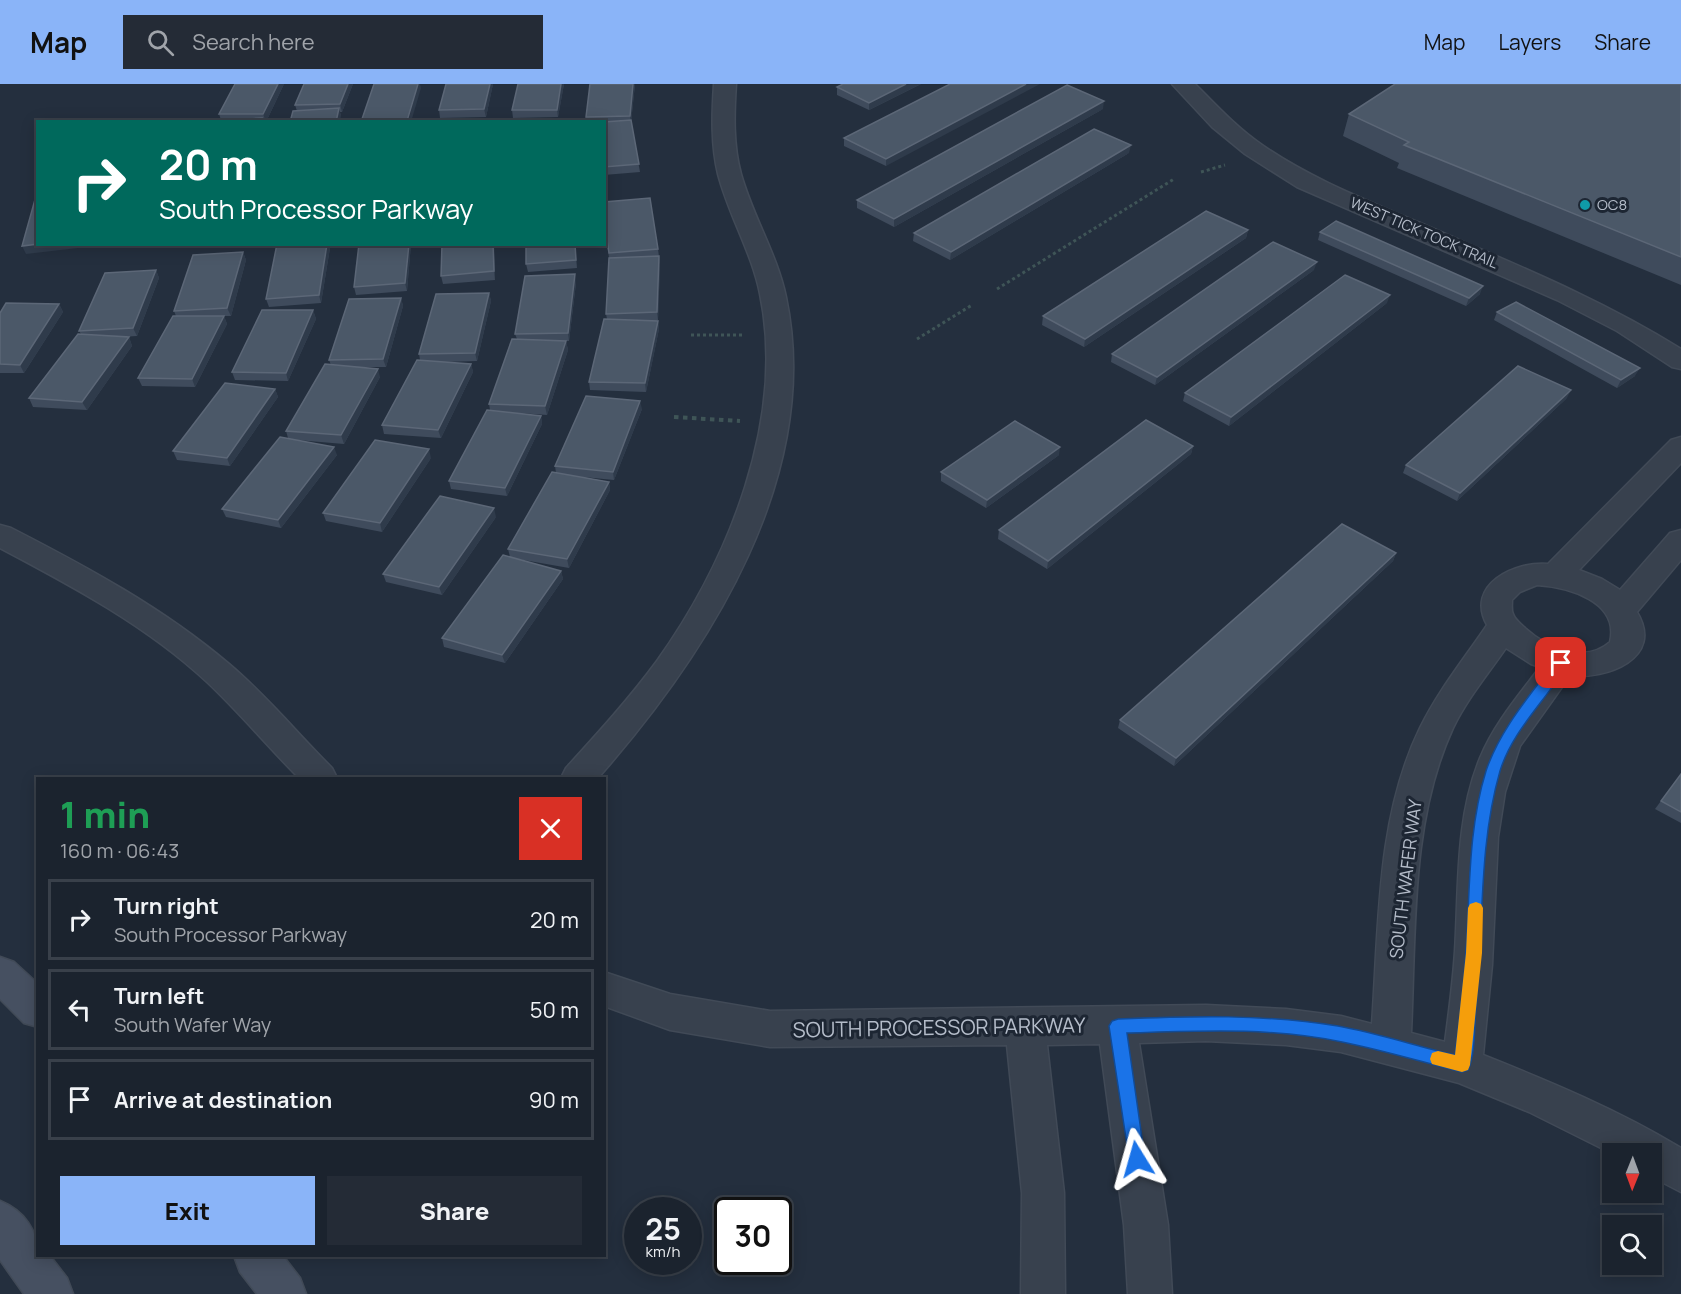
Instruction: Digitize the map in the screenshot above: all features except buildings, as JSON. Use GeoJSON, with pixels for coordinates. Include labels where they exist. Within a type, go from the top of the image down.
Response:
{"type":"FeatureCollection","features":[{"type":"Feature","properties":{"kind":"main road"},"geometry":{"type":"LineString","coordinates":[[0,974],[36,1008]]}},
{"type":"Feature","properties":{"kind":"main road"},"geometry":{"type":"LineString","coordinates":[[0,1223],[51,1294]]}},
{"type":"Feature","properties":{"kind":"main road"},"geometry":{"type":"LineString","coordinates":[[257,1257],[284,1294]]}},
{"type":"Feature","properties":{"kind":"street"},"geometry":{"type":"LineString","coordinates":[[579,777],[630,720],[679,654],[737,548],[758,494],[770,446],[781,371],[778,332],[772,293],[762,254],[733,187],[723,123],[725,84]]}},
{"type":"Feature","properties":{"kind":"street","name":"WEST TICK TOCK TRAIL"},"geometry":{"type":"LineString","coordinates":[[1183,84],[1220,122],[1253,149],[1305,182],[1566,295],[1626,326],[1681,361]]}},
{"type":"Feature","properties":{"kind":"street"},"geometry":{"type":"LineString","coordinates":[[1556,575],[1681,446]]}},
{"type":"Feature","properties":{"kind":"street"},"geometry":{"type":"LineString","coordinates":[[0,535],[80,576],[147,618],[218,673],[319,777]]}},
{"type":"Feature","properties":{"kind":"street"},"geometry":{"type":"LineString","coordinates":[[1621,610],[1681,540]]}},
{"type":"Feature","properties":{"kind":"street"},"geometry":{"type":"LineString","coordinates":[[1535,574],[1556,575],[1575,579],[1593,587],[1621,610],[1629,632],[1629,640],[1622,652],[1612,660],[1580,666],[1561,663],[1527,649],[1513,638],[1503,626],[1497,612],[1497,597],[1504,586],[1518,578],[1535,574]]}},
{"type":"Feature","properties":{"kind":"street","name":"SOUTH WAFER WAY"},"geometry":{"type":"LineString","coordinates":[[1390,1047],[1400,893],[1408,826],[1419,772],[1436,729],[1458,691],[1503,626]]}},
{"type":"Feature","properties":{"kind":"street"},"geometry":{"type":"LineString","coordinates":[[1462,1065],[1474,953],[1478,858],[1483,814],[1494,769],[1512,730],[1561,663]]}},
{"type":"Feature","properties":{"kind":"street","name":"SOUTH PROCESSOR PARKWAY"},"geometry":{"type":"LineString","coordinates":[[606,990],[670,1012],[770,1029],[1206,1023],[1286,1027],[1341,1034],[1462,1065],[1544,1098],[1626,1138],[1681,1171]]}},
{"type":"Feature","properties":{"kind":"street"},"geometry":{"type":"LineString","coordinates":[[1118,1026],[1146,1225],[1150,1294]]}},
{"type":"Feature","properties":{"kind":"street"},"geometry":{"type":"LineString","coordinates":[[1025,1027],[1043,1176],[1046,1258],[1043,1294]]}},
{"type":"Feature","properties":{"kind":"path"},"geometry":{"type":"LineString","coordinates":[[997,289],[1174,179]]}},
{"type":"Feature","properties":{"kind":"path"},"geometry":{"type":"LineString","coordinates":[[917,339],[972,305]]}},
{"type":"Feature","properties":{"kind":"path"},"geometry":{"type":"LineString","coordinates":[[691,334],[754,335]]}},
{"type":"Feature","properties":{"kind":"path"},"geometry":{"type":"LineString","coordinates":[[674,417],[744,422]]}},
{"type":"Feature","properties":{"kind":"slow traffic"},"geometry":{"type":"LineString","coordinates":[[1438,1059],[1462,1065],[1474,953],[1476,908]]}},
{"type":"Feature","properties":{"kind":"place","name":"OC8"},"geometry":{"type":"Point","coordinates":[1585,205]}},
{"type":"Feature","properties":{"kind":"route"},"geometry":{"type":"LineString","coordinates":[[1137,1159],[1118,1026],[1206,1023],[1286,1027],[1341,1034],[1462,1065],[1474,953],[1478,858],[1483,814],[1494,769],[1512,730],[1561,663]]}}]}
